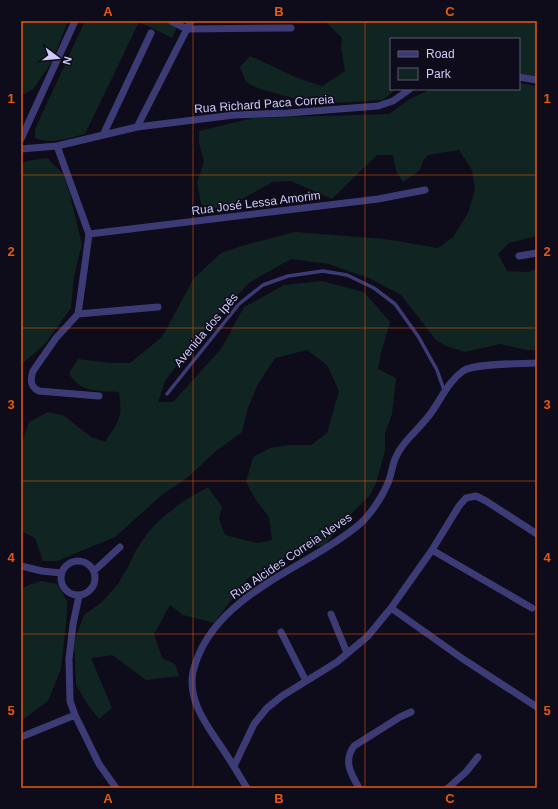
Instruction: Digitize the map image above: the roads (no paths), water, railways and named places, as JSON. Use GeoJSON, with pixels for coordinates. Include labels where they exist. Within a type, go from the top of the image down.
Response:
{"type":"FeatureCollection","features":[{"type":"Feature","properties":{"kind":"street"},"geometry":{"type":"LineString","coordinates":[[21,139],[75,21]]}},
{"type":"Feature","properties":{"kind":"street"},"geometry":{"type":"LineString","coordinates":[[171,21],[187,29],[291,28]]}},
{"type":"Feature","properties":{"kind":"street"},"geometry":{"type":"LineString","coordinates":[[137,127],[191,21]]}},
{"type":"Feature","properties":{"kind":"street"},"geometry":{"type":"LineString","coordinates":[[103,135],[151,33]]}},
{"type":"Feature","properties":{"kind":"street"},"geometry":{"type":"LineString","coordinates":[[520,78],[537,80]]}},
{"type":"Feature","properties":{"kind":"street","name":"Rua Richard Paca Correia"},"geometry":{"type":"LineString","coordinates":[[21,149],[57,146],[137,127],[234,115],[288,113],[378,106],[393,101],[409,90]]}},
{"type":"Feature","properties":{"kind":"street"},"geometry":{"type":"LineString","coordinates":[[57,146],[89,234],[78,314],[56,338],[33,371],[31,384],[34,389],[40,391],[99,396]]}},
{"type":"Feature","properties":{"kind":"street","name":"Rua José Lessa Amorim"},"geometry":{"type":"LineString","coordinates":[[89,234],[378,199],[425,190]]}},
{"type":"Feature","properties":{"kind":"street"},"geometry":{"type":"LineString","coordinates":[[519,256],[537,253]]}},
{"type":"Feature","properties":{"kind":"street"},"geometry":{"type":"LineString","coordinates":[[78,314],[158,307]]}},
{"type":"Feature","properties":{"kind":"street","name":"Rua Alcides Correia Neves"},"geometry":{"type":"LineString","coordinates":[[247,788],[201,716],[193,695],[193,673],[199,652],[213,630],[226,615],[249,595],[336,542],[363,520],[376,506],[388,483],[394,460],[402,445],[436,407],[444,390],[463,371],[474,367],[537,363]]}},
{"type":"Feature","properties":{"kind":"street"},"geometry":{"type":"LineString","coordinates":[[234,766],[254,724],[267,708],[282,696],[337,662],[368,636],[391,608],[432,550],[459,506],[466,498],[476,496],[486,501],[537,534]]}},
{"type":"Feature","properties":{"kind":"street"},"geometry":{"type":"LineString","coordinates":[[94,571],[120,547]]}},
{"type":"Feature","properties":{"kind":"street"},"geometry":{"type":"LineString","coordinates":[[432,550],[532,608]]}},
{"type":"Feature","properties":{"kind":"street"},"geometry":{"type":"LineString","coordinates":[[80,561],[90,566],[94,571],[95,582],[90,591],[79,596],[74,595],[64,589],[61,578],[62,573],[64,568],[69,564],[80,561]]}},
{"type":"Feature","properties":{"kind":"street"},"geometry":{"type":"LineString","coordinates":[[21,566],[42,571],[62,573]]}},
{"type":"Feature","properties":{"kind":"street"},"geometry":{"type":"LineString","coordinates":[[79,596],[73,624],[69,659],[70,701],[75,715],[99,764],[116,788]]}},
{"type":"Feature","properties":{"kind":"street"},"geometry":{"type":"LineString","coordinates":[[391,608],[463,659],[537,707]]}},
{"type":"Feature","properties":{"kind":"street"},"geometry":{"type":"LineString","coordinates":[[331,614],[347,654]]}},
{"type":"Feature","properties":{"kind":"street"},"geometry":{"type":"LineString","coordinates":[[281,632],[306,681]]}},
{"type":"Feature","properties":{"kind":"street"},"geometry":{"type":"LineString","coordinates":[[359,788],[349,766],[349,752],[354,746],[400,716],[411,712]]}},
{"type":"Feature","properties":{"kind":"street"},"geometry":{"type":"LineString","coordinates":[[21,737],[75,715]]}},
{"type":"Feature","properties":{"kind":"street"},"geometry":{"type":"LineString","coordinates":[[448,788],[466,772],[478,757]]}},
{"type":"Feature","properties":{"kind":"lane","name":"Avenida dos Ipês"},"geometry":{"type":"LineString","coordinates":[[168,394],[207,342],[239,304],[263,285],[288,276],[323,271],[347,275],[374,288],[395,304],[418,336],[437,370],[444,390]]}}]}
